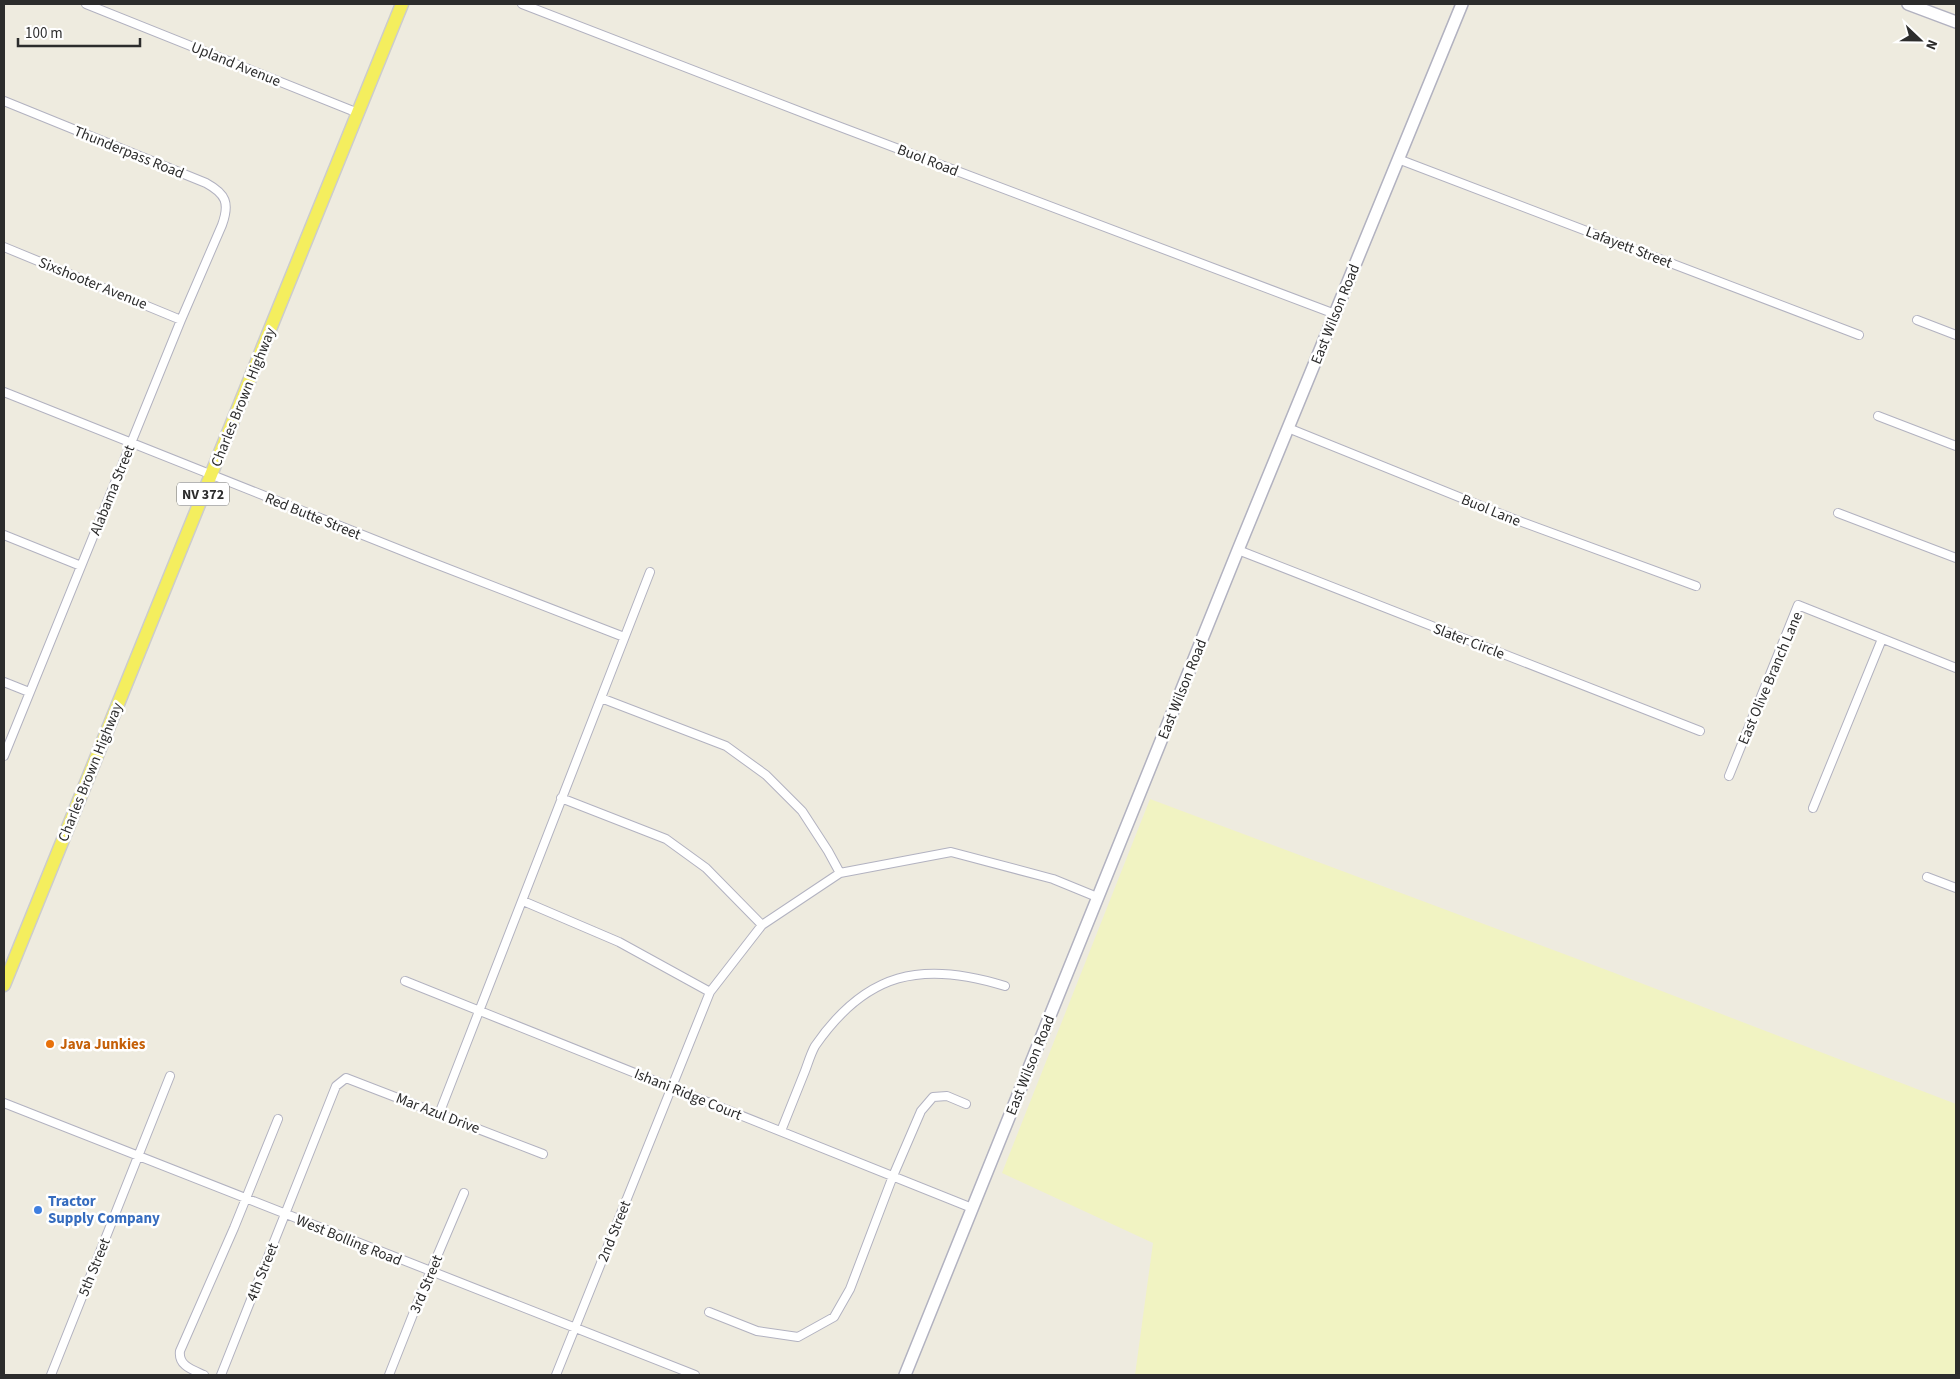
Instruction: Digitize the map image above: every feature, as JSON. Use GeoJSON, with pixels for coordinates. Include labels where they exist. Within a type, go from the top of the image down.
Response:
{"type":"FeatureCollection","features":[{"type":"Feature","properties":{"kind":"main road","name":"Charles Brown Highway"},"geometry":{"type":"LineString","coordinates":[[4,985],[402,4]]}},
{"type":"Feature","properties":{"kind":"street","name":"Upland Avenue"},"geometry":{"type":"LineString","coordinates":[[86,4],[358,113]]}},
{"type":"Feature","properties":{"kind":"street","name":"Buol Road"},"geometry":{"type":"LineString","coordinates":[[522,4],[1335,314]]}},
{"type":"Feature","properties":{"kind":"street","name":"East Wilson Road"},"geometry":{"type":"LineString","coordinates":[[905,1375],[1238,550],[1462,4]]}},
{"type":"Feature","properties":{"kind":"street"},"geometry":{"type":"LineString","coordinates":[[1908,4],[1956,22]]}},
{"type":"Feature","properties":{"kind":"street","name":"Thunderpass Road"},"geometry":{"type":"LineString","coordinates":[[4,101],[206,182],[217,189],[224,198],[226,215],[222,225]]}},
{"type":"Feature","properties":{"kind":"street","name":"Lafayett Street"},"geometry":{"type":"LineString","coordinates":[[1398,159],[1859,335]]}},
{"type":"Feature","properties":{"kind":"street","name":"Alabama Street"},"geometry":{"type":"LineString","coordinates":[[4,756],[181,320],[222,225]]}},
{"type":"Feature","properties":{"kind":"street","name":"Sixshooter Avenue"},"geometry":{"type":"LineString","coordinates":[[4,247],[181,320]]}},
{"type":"Feature","properties":{"kind":"street"},"geometry":{"type":"LineString","coordinates":[[1917,320],[1956,336]]}},
{"type":"Feature","properties":{"kind":"street","name":"Red Butte Street"},"geometry":{"type":"LineString","coordinates":[[4,392],[624,637]]}},
{"type":"Feature","properties":{"kind":"street"},"geometry":{"type":"LineString","coordinates":[[1878,416],[1956,446]]}},
{"type":"Feature","properties":{"kind":"street","name":"Buol Lane"},"geometry":{"type":"LineString","coordinates":[[1288,428],[1511,518],[1696,586]]}},
{"type":"Feature","properties":{"kind":"street"},"geometry":{"type":"LineString","coordinates":[[1838,513],[1956,558]]}},
{"type":"Feature","properties":{"kind":"street"},"geometry":{"type":"LineString","coordinates":[[4,535],[81,566]]}},
{"type":"Feature","properties":{"kind":"street","name":"Slater Circle"},"geometry":{"type":"LineString","coordinates":[[1238,550],[1700,731]]}},
{"type":"Feature","properties":{"kind":"street"},"geometry":{"type":"LineString","coordinates":[[439,1114],[650,572]]}},
{"type":"Feature","properties":{"kind":"street","name":"East Olive Branch Lane"},"geometry":{"type":"LineString","coordinates":[[1729,776],[1798,605],[1882,638]]}},
{"type":"Feature","properties":{"kind":"street"},"geometry":{"type":"LineString","coordinates":[[1812,808],[1882,638],[1956,668]]}},
{"type":"Feature","properties":{"kind":"street"},"geometry":{"type":"LineString","coordinates":[[4,682],[29,692]]}},
{"type":"Feature","properties":{"kind":"street"},"geometry":{"type":"LineString","coordinates":[[601,698],[726,746],[766,775],[802,811],[840,873],[951,852],[1053,879],[1098,897]]}},
{"type":"Feature","properties":{"kind":"street"},"geometry":{"type":"LineString","coordinates":[[561,798],[666,839],[706,868],[762,925]]}},
{"type":"Feature","properties":{"kind":"street","name":"2nd Street"},"geometry":{"type":"LineString","coordinates":[[556,1375],[710,992],[762,925],[840,873]]}},
{"type":"Feature","properties":{"kind":"street"},"geometry":{"type":"LineString","coordinates":[[1927,877],[1956,888]]}},
{"type":"Feature","properties":{"kind":"street"},"geometry":{"type":"LineString","coordinates":[[523,901],[619,942],[710,992]]}},
{"type":"Feature","properties":{"kind":"street"},"geometry":{"type":"LineString","coordinates":[[781,1131],[814,1047],[844,1011],[873,988],[907,975],[949,973],[980,978],[1005,986]]}},
{"type":"Feature","properties":{"kind":"street","name":"Ishani Ridge Court"},"geometry":{"type":"LineString","coordinates":[[405,981],[972,1208]]}},
{"type":"Feature","properties":{"kind":"street","name":"5th Street"},"geometry":{"type":"LineString","coordinates":[[51,1375],[170,1076]]}},
{"type":"Feature","properties":{"kind":"street","name":"Mar Azul Drive"},"geometry":{"type":"LineString","coordinates":[[336,1086],[346,1078],[543,1154]]}},
{"type":"Feature","properties":{"kind":"street","name":"4th Street"},"geometry":{"type":"LineString","coordinates":[[221,1375],[336,1086]]}},
{"type":"Feature","properties":{"kind":"street"},"geometry":{"type":"LineString","coordinates":[[709,1312],[757,1331],[798,1337],[834,1317],[850,1289],[893,1176],[921,1111],[933,1097],[947,1096],[966,1104]]}},
{"type":"Feature","properties":{"kind":"street","name":"West Bolling Road"},"geometry":{"type":"LineString","coordinates":[[4,1103],[430,1273],[695,1375]]}},
{"type":"Feature","properties":{"kind":"street"},"geometry":{"type":"LineString","coordinates":[[204,1375],[190,1370],[182,1364],[179,1357],[180,1351],[278,1119]]}},
{"type":"Feature","properties":{"kind":"street","name":"3rd Street"},"geometry":{"type":"LineString","coordinates":[[389,1375],[464,1193]]}},
{"type":"Feature","properties":{"kind":"sand"},"geometry":{"type":"Polygon","coordinates":[[[1150,799],[1612,972],[1956,1104],[1956,1375],[1135,1375],[1153,1243],[1002,1173],[1150,799]]]}},
{"type":"Feature","properties":{"kind":"place","name":"Java Junkies"},"geometry":{"type":"Point","coordinates":[50,1044]}},
{"type":"Feature","properties":{"kind":"place","name":"Tractor Supply Company"},"geometry":{"type":"Point","coordinates":[38,1210]}}]}
